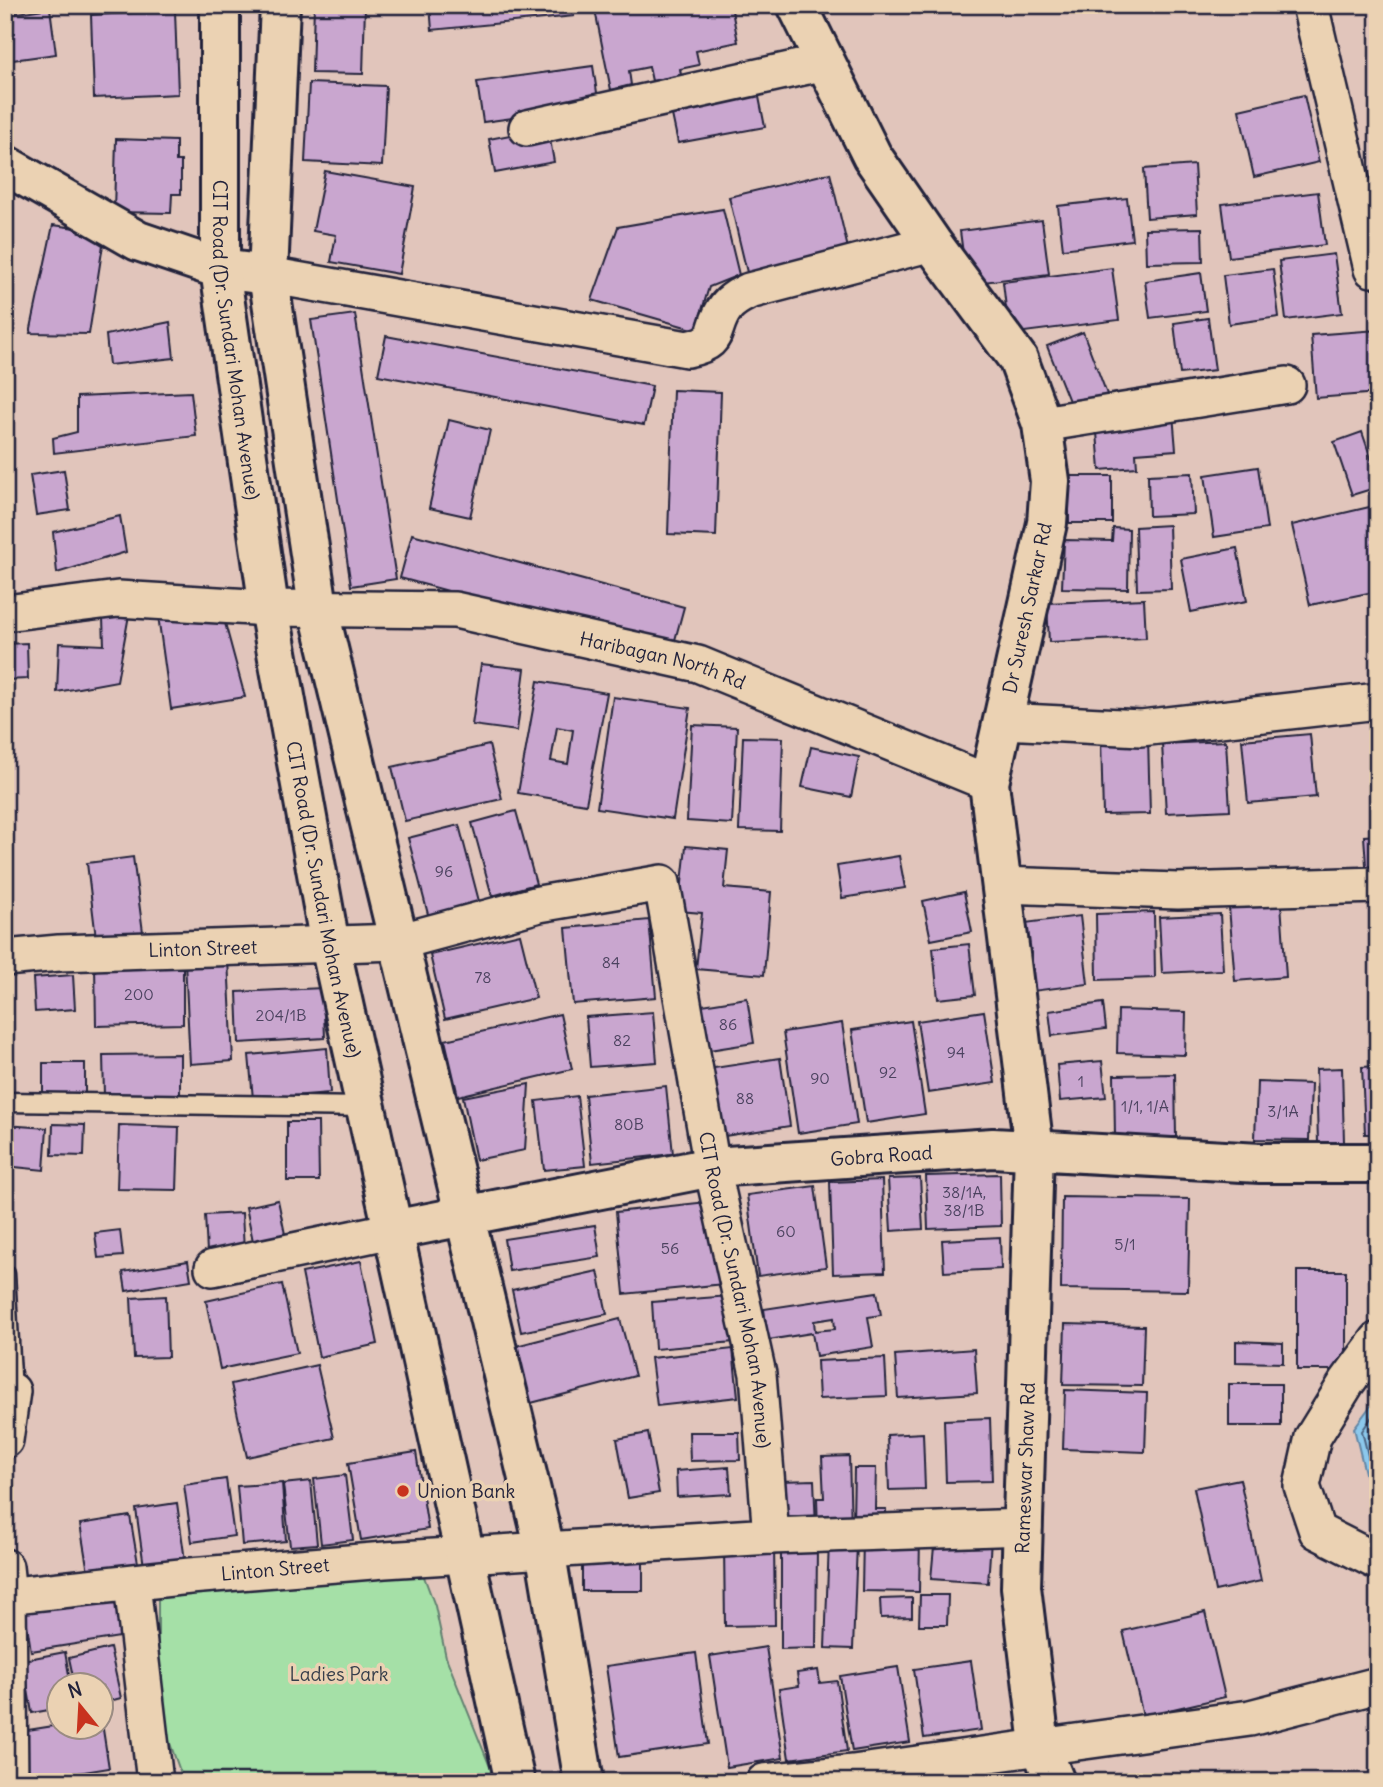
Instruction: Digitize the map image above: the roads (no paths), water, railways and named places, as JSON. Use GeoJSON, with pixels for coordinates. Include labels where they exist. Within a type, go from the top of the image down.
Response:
{"type":"FeatureCollection","features":[{"type":"Feature","properties":{"kind":"main road","name":"CIT Road (Dr. Sundari Mohan Avenue)"},"geometry":{"type":"LineString","coordinates":[[220,5],[220,270],[269,608],[330,945],[516,1782]]}},
{"type":"Feature","properties":{"kind":"main road","name":"CIT Road (Dr. Sundari Mohan Avenue)"},"geometry":{"type":"LineString","coordinates":[[281,5],[268,275],[318,607],[545,1549],[584,1782]]}},
{"type":"Feature","properties":{"kind":"main road","name":"Dr Suresh Sarkar Rd"},"geometry":{"type":"LineString","coordinates":[[797,5],[872,156],[1018,359],[1042,424],[1050,481],[1047,523],[989,783],[1034,1150]]}},
{"type":"Feature","properties":{"kind":"main road"},"geometry":{"type":"LineString","coordinates":[[9,172],[138,241],[220,270],[268,275]]}},
{"type":"Feature","properties":{"kind":"main road","name":"Gobra Road"},"geometry":{"type":"LineString","coordinates":[[393,1230],[712,1167],[993,1148],[1260,1163],[1378,1163]]}},
{"type":"Feature","properties":{"kind":"main road","name":"Rameswar Shaw Rd"},"geometry":{"type":"LineString","coordinates":[[1034,1150],[1021,1587],[1040,1745],[1055,1782]]}},
{"type":"Feature","properties":{"kind":"street"},"geometry":{"type":"LineString","coordinates":[[1310,5],[1372,269]]}},
{"type":"Feature","properties":{"kind":"street"},"geometry":{"type":"LineString","coordinates":[[527,128],[826,62]]}},
{"type":"Feature","properties":{"kind":"street"},"geometry":{"type":"LineString","coordinates":[[268,275],[687,349],[701,346],[713,337],[725,308],[737,296],[932,243]]}},
{"type":"Feature","properties":{"kind":"street"},"geometry":{"type":"LineString","coordinates":[[1042,424],[1287,385]]}},
{"type":"Feature","properties":{"kind":"street","name":"Haribagan North Rd"},"geometry":{"type":"LineString","coordinates":[[5,613],[118,599],[269,608],[456,610],[698,664],[989,783]]}},
{"type":"Feature","properties":{"kind":"street"},"geometry":{"type":"LineString","coordinates":[[1003,721],[1141,728],[1378,701]]}},
{"type":"Feature","properties":{"kind":"street","name":"CIT Road (Dr. Sundari Mohan Avenue)"},"geometry":{"type":"LineString","coordinates":[[398,942],[540,904],[662,883],[712,1167],[758,1374],[771,1536]]}},
{"type":"Feature","properties":{"kind":"street"},"geometry":{"type":"LineString","coordinates":[[1001,885],[1178,891],[1378,885]]}},
{"type":"Feature","properties":{"kind":"street","name":"Linton Street"},"geometry":{"type":"LineString","coordinates":[[5,958],[59,953],[398,942]]}},
{"type":"Feature","properties":{"kind":"street"},"geometry":{"type":"LineString","coordinates":[[212,1268],[393,1230]]}},
{"type":"Feature","properties":{"kind":"street"},"geometry":{"type":"LineString","coordinates":[[1378,1340],[1347,1382],[1313,1437],[1302,1486],[1317,1531],[1378,1562]]}},
{"type":"Feature","properties":{"kind":"street"},"geometry":{"type":"LineString","coordinates":[[5,1440],[12,1391]]}},
{"type":"Feature","properties":{"kind":"street"},"geometry":{"type":"LineString","coordinates":[[545,1549],[771,1536],[1024,1527]]}},
{"type":"Feature","properties":{"kind":"street","name":"Linton Street"},"geometry":{"type":"LineString","coordinates":[[6,1586],[132,1584],[190,1576],[545,1549]]}},
{"type":"Feature","properties":{"kind":"street"},"geometry":{"type":"LineString","coordinates":[[132,1584],[155,1782]]}},
{"type":"Feature","properties":{"kind":"street"},"geometry":{"type":"LineString","coordinates":[[6,1586],[10,1782]]}},
{"type":"Feature","properties":{"kind":"street"},"geometry":{"type":"LineString","coordinates":[[764,1782],[853,1773],[1250,1718],[1378,1685]]}},
{"type":"Feature","properties":{"kind":"lane"},"geometry":{"type":"LineString","coordinates":[[5,1102],[366,1107]]}},
{"type":"Feature","properties":{"kind":"lane"},"geometry":{"type":"LineString","coordinates":[[5,1274],[12,1391]]}},
{"type":"Feature","properties":{"kind":"water"},"geometry":{"type":"Polygon","coordinates":[[[1378,1396],[1378,1526],[1354,1428],[1378,1396]]]}},
{"type":"Feature","properties":{"kind":"place","name":"Union Bank"},"geometry":{"type":"Point","coordinates":[403,1491]}},
{"type":"Feature","properties":{"kind":"park label","name":"Ladies Park"},"geometry":{"type":"Point","coordinates":[339,1674]}}]}
